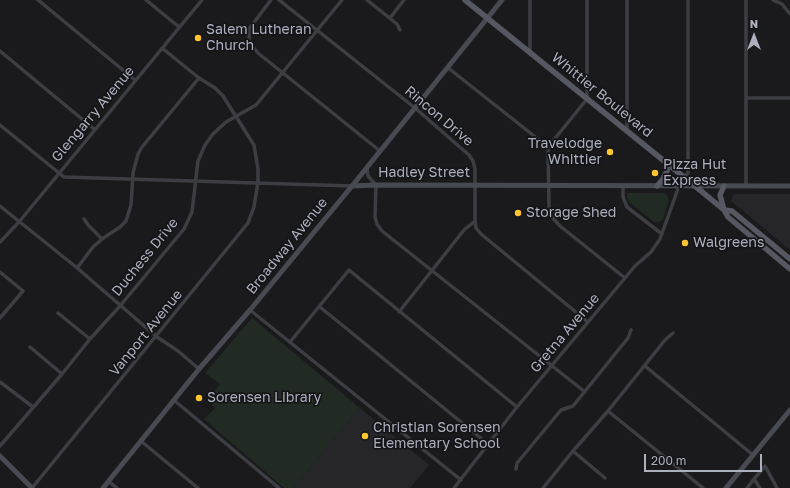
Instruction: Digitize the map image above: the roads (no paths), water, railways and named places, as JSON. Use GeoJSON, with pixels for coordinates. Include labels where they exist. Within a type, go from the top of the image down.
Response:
{"type":"FeatureCollection","features":[{"type":"Feature","properties":{"kind":"main road","name":"Whittier Boulevard"},"geometry":{"type":"LineString","coordinates":[[465,0],[724,210],[728,216],[790,269]]}},
{"type":"Feature","properties":{"kind":"main road"},"geometry":{"type":"LineString","coordinates":[[657,186],[667,171],[666,163]]}},
{"type":"Feature","properties":{"kind":"main road"},"geometry":{"type":"LineString","coordinates":[[724,186],[720,195],[724,210]]}},
{"type":"Feature","properties":{"kind":"main road","name":"Whittier Boulevard"},"geometry":{"type":"LineString","coordinates":[[724,210],[732,211],[790,259]]}},
{"type":"Feature","properties":{"kind":"main road"},"geometry":{"type":"LineString","coordinates":[[737,224],[741,223],[753,228]]}},
{"type":"Feature","properties":{"kind":"main road"},"geometry":{"type":"LineString","coordinates":[[781,261],[786,261],[790,264]]}},
{"type":"Feature","properties":{"kind":"street"},"geometry":{"type":"LineString","coordinates":[[38,0],[135,80]]}},
{"type":"Feature","properties":{"kind":"street"},"geometry":{"type":"LineString","coordinates":[[146,0],[179,27]]}},
{"type":"Feature","properties":{"kind":"street","name":"Glengarry Avenue"},"geometry":{"type":"LineString","coordinates":[[0,242],[19,222],[94,129],[202,0]]}},
{"type":"Feature","properties":{"kind":"street"},"geometry":{"type":"LineString","coordinates":[[271,0],[249,29],[249,42],[258,53],[282,73],[380,151]]}},
{"type":"Feature","properties":{"kind":"street","name":"Rincon Drive"},"geometry":{"type":"LineString","coordinates":[[279,0],[415,108],[469,155],[473,161],[475,169],[474,186],[476,228],[486,239],[588,322]]}},
{"type":"Feature","properties":{"kind":"street","name":"Duchess Drive"},"geometry":{"type":"LineString","coordinates":[[0,446],[184,229],[192,212],[198,161],[205,145],[213,134],[226,122],[256,105],[342,0]]}},
{"type":"Feature","properties":{"kind":"street"},"geometry":{"type":"LineString","coordinates":[[367,0],[390,18],[400,30]]}},
{"type":"Feature","properties":{"kind":"street"},"geometry":{"type":"LineString","coordinates":[[390,18],[404,0]]}},
{"type":"Feature","properties":{"kind":"street","name":"Broadway Avenue"},"geometry":{"type":"LineString","coordinates":[[104,488],[200,369],[367,168],[502,0]]}},
{"type":"Feature","properties":{"kind":"street"},"geometry":{"type":"LineString","coordinates":[[530,0],[530,52]]}},
{"type":"Feature","properties":{"kind":"street"},"geometry":{"type":"LineString","coordinates":[[587,0],[587,99],[548,147],[549,211],[554,220],[625,278]]}},
{"type":"Feature","properties":{"kind":"street"},"geometry":{"type":"LineString","coordinates":[[627,0],[627,131]]}},
{"type":"Feature","properties":{"kind":"street"},"geometry":{"type":"LineString","coordinates":[[684,177],[688,173],[688,0]]}},
{"type":"Feature","properties":{"kind":"street"},"geometry":{"type":"LineString","coordinates":[[746,0],[746,185]]}},
{"type":"Feature","properties":{"kind":"street"},"geometry":{"type":"LineString","coordinates":[[774,0],[782,4],[790,14]]}},
{"type":"Feature","properties":{"kind":"street","name":"Vanport Avenue"},"geometry":{"type":"LineString","coordinates":[[32,488],[157,337],[248,223],[254,207],[258,182],[257,159],[254,145],[223,96],[162,48]]}},
{"type":"Feature","properties":{"kind":"street"},"geometry":{"type":"LineString","coordinates":[[0,51],[94,129]]}},
{"type":"Feature","properties":{"kind":"street"},"geometry":{"type":"LineString","coordinates":[[447,67],[548,147]]}},
{"type":"Feature","properties":{"kind":"street"},"geometry":{"type":"LineString","coordinates":[[77,268],[93,247],[102,239],[117,230],[126,221],[131,205],[135,161],[142,147],[199,78]]}},
{"type":"Feature","properties":{"kind":"street"},"geometry":{"type":"LineString","coordinates":[[746,98],[790,98]]}},
{"type":"Feature","properties":{"kind":"street"},"geometry":{"type":"LineString","coordinates":[[0,125],[58,173]]}},
{"type":"Feature","properties":{"kind":"street"},"geometry":{"type":"LineString","coordinates":[[367,168],[368,176],[376,185],[375,217],[377,224],[382,231],[585,392]]}},
{"type":"Feature","properties":{"kind":"street","name":"Hadley Street"},"geometry":{"type":"LineString","coordinates":[[58,173],[64,177],[352,186],[790,186]]}},
{"type":"Feature","properties":{"kind":"street"},"geometry":{"type":"LineString","coordinates":[[623,186],[623,197],[627,207],[662,234]]}},
{"type":"Feature","properties":{"kind":"street","name":"Gretna Avenue"},"geometry":{"type":"LineString","coordinates":[[454,488],[517,407],[635,266],[651,252],[660,240],[679,186]]}},
{"type":"Feature","properties":{"kind":"street"},"geometry":{"type":"LineString","coordinates":[[0,206],[77,268],[157,337],[178,351],[200,369]]}},
{"type":"Feature","properties":{"kind":"street"},"geometry":{"type":"LineString","coordinates":[[84,219],[102,239]]}},
{"type":"Feature","properties":{"kind":"street"},"geometry":{"type":"LineString","coordinates":[[399,312],[464,230],[475,221]]}},
{"type":"Feature","properties":{"kind":"street"},"geometry":{"type":"LineString","coordinates":[[290,342],[349,270],[517,407]]}},
{"type":"Feature","properties":{"kind":"street"},"geometry":{"type":"LineString","coordinates":[[0,272],[23,291],[0,318]]}},
{"type":"Feature","properties":{"kind":"street"},"geometry":{"type":"LineString","coordinates":[[320,307],[488,444]]}},
{"type":"Feature","properties":{"kind":"street"},"geometry":{"type":"LineString","coordinates":[[250,310],[461,480]]}},
{"type":"Feature","properties":{"kind":"street"},"geometry":{"type":"LineString","coordinates":[[58,313],[90,339]]}},
{"type":"Feature","properties":{"kind":"street"},"geometry":{"type":"LineString","coordinates":[[516,469],[517,463],[561,410],[573,406],[585,392],[628,338],[632,330]]}},
{"type":"Feature","properties":{"kind":"street"},"geometry":{"type":"LineString","coordinates":[[545,487],[665,340],[673,333]]}},
{"type":"Feature","properties":{"kind":"street"},"geometry":{"type":"LineString","coordinates":[[30,347],[62,374]]}},
{"type":"Feature","properties":{"kind":"street"},"geometry":{"type":"LineString","coordinates":[[645,366],[753,455]]}},
{"type":"Feature","properties":{"kind":"street"},"geometry":{"type":"LineString","coordinates":[[0,382],[33,407]]}},
{"type":"Feature","properties":{"kind":"street"},"geometry":{"type":"LineString","coordinates":[[175,401],[278,488]]}},
{"type":"Feature","properties":{"kind":"street"},"geometry":{"type":"LineString","coordinates":[[726,488],[790,410]]}},
{"type":"Feature","properties":{"kind":"street"},"geometry":{"type":"LineString","coordinates":[[608,411],[704,488]]}},
{"type":"Feature","properties":{"kind":"street"},"geometry":{"type":"LineString","coordinates":[[142,442],[198,488]]}},
{"type":"Feature","properties":{"kind":"street"},"geometry":{"type":"LineString","coordinates":[[573,452],[605,478]]}},
{"type":"Feature","properties":{"kind":"street"},"geometry":{"type":"LineString","coordinates":[[0,456],[32,488]]}},
{"type":"Feature","properties":{"kind":"street"},"geometry":{"type":"LineString","coordinates":[[747,488],[765,466],[777,488]]}},
{"type":"Feature","properties":{"kind":"street"},"geometry":{"type":"LineString","coordinates":[[754,478],[760,488]]}},
{"type":"Feature","properties":{"kind":"street"},"geometry":{"type":"LineString","coordinates":[[109,482],[117,488]]}},
{"type":"Feature","properties":{"kind":"place","name":"Salem Lutheran Church"},"geometry":{"type":"Point","coordinates":[198,38]}},
{"type":"Feature","properties":{"kind":"place","name":"Travelodge Whittier"},"geometry":{"type":"Point","coordinates":[610,152]}},
{"type":"Feature","properties":{"kind":"place","name":"Pizza Hut Express"},"geometry":{"type":"Point","coordinates":[655,173]}},
{"type":"Feature","properties":{"kind":"place","name":"Storage Shed"},"geometry":{"type":"Point","coordinates":[518,213]}},
{"type":"Feature","properties":{"kind":"place","name":"Walgreens"},"geometry":{"type":"Point","coordinates":[685,243]}},
{"type":"Feature","properties":{"kind":"place","name":"Sorensen Library"},"geometry":{"type":"Point","coordinates":[199,398]}},
{"type":"Feature","properties":{"kind":"place","name":"Christian Sorensen Elementary School"},"geometry":{"type":"Point","coordinates":[365,436]}}]}
